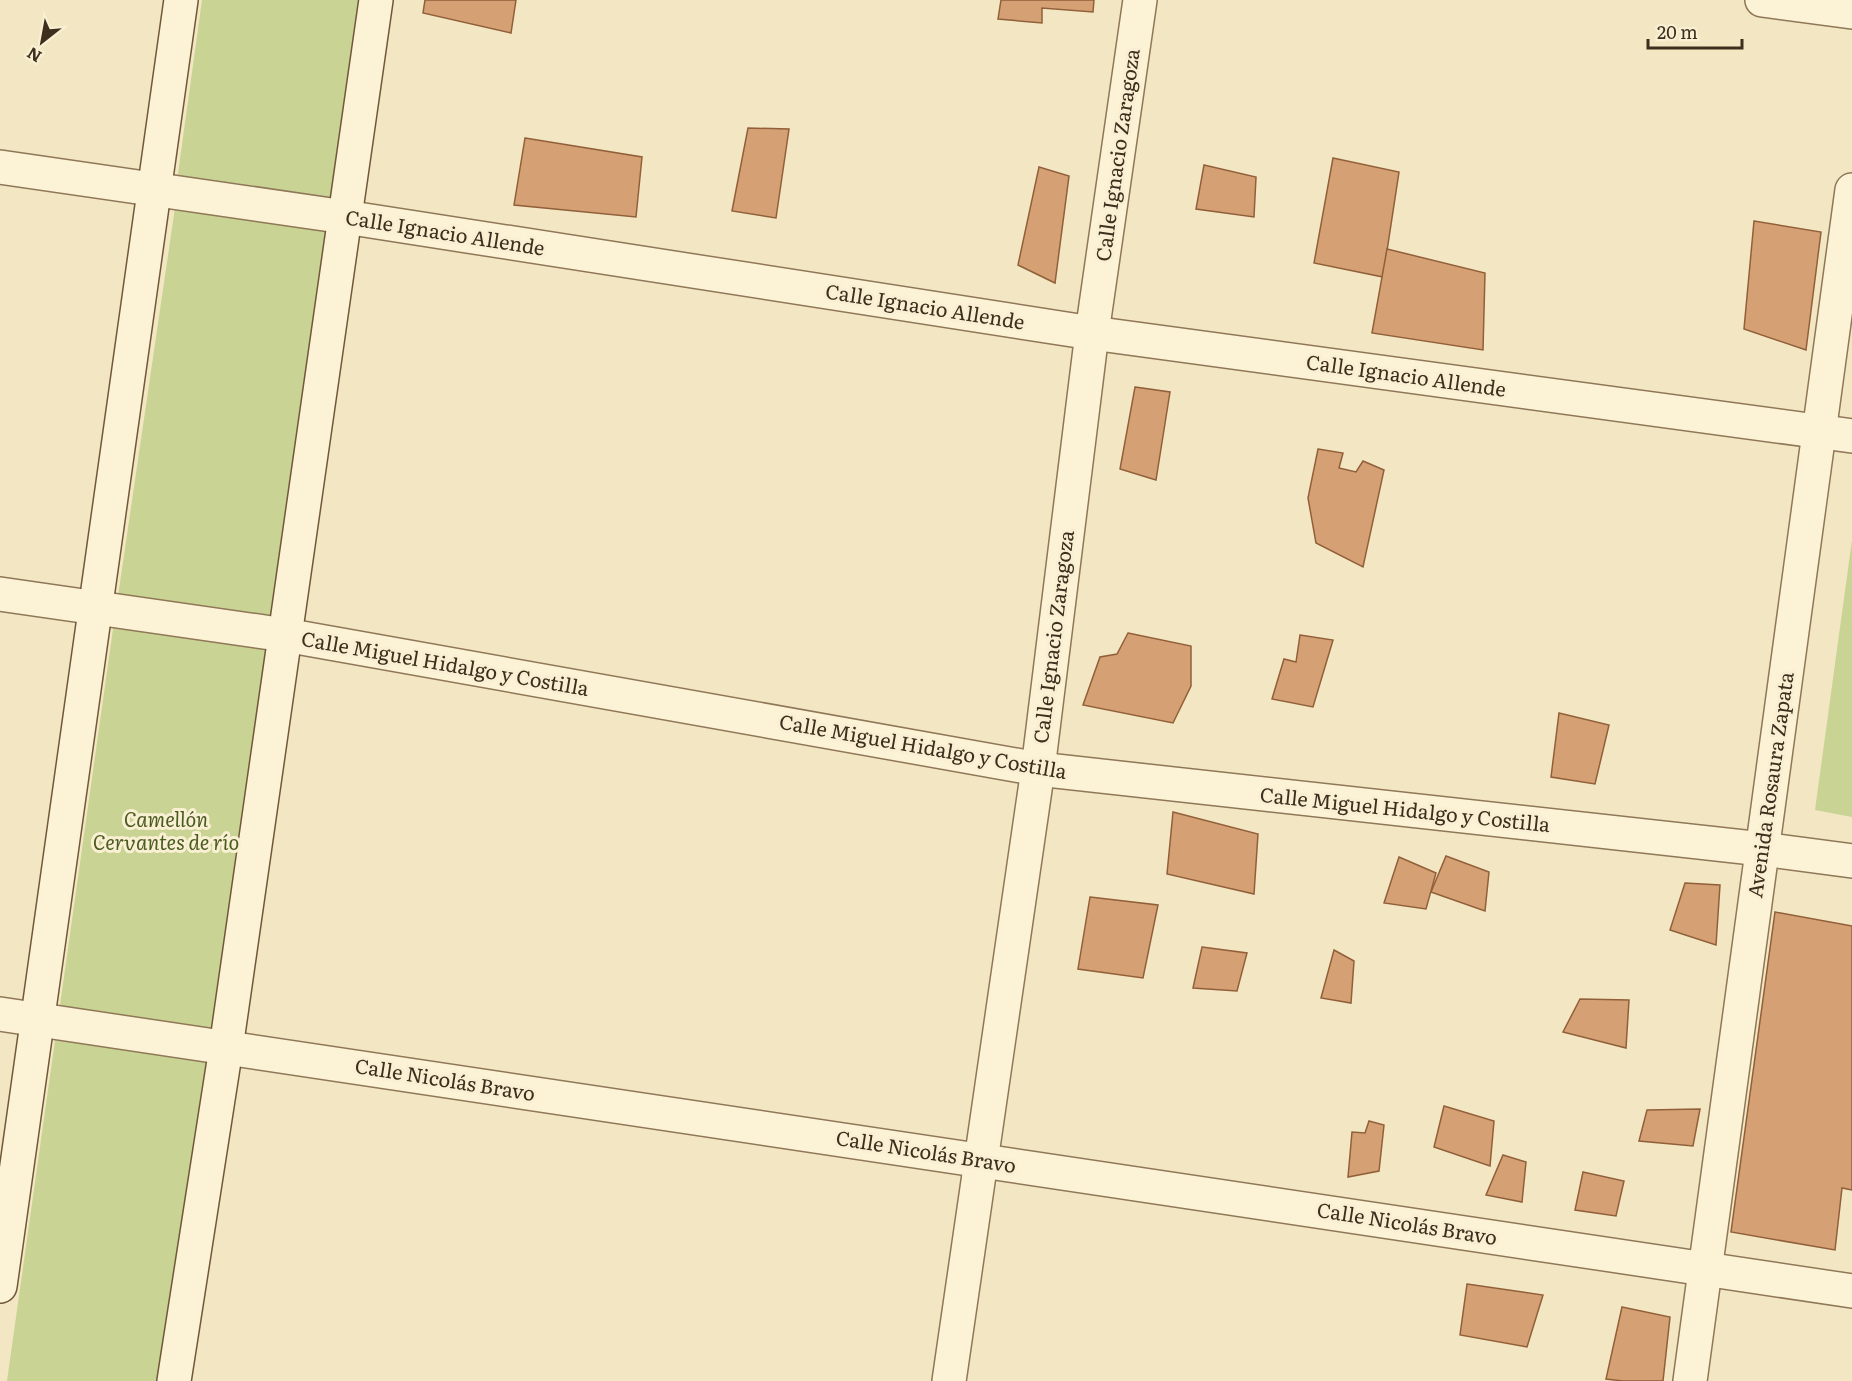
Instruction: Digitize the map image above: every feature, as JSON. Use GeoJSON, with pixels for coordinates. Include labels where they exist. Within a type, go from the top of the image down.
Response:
{"type":"FeatureCollection","features":[{"type":"Feature","properties":{"kind":"street"},"geometry":{"type":"LineString","coordinates":[[0,1286],[181,0]]}},
{"type":"Feature","properties":{"kind":"street"},"geometry":{"type":"LineString","coordinates":[[174,1381],[226,1047],[376,0]]}},
{"type":"Feature","properties":{"kind":"street","name":"Calle Ignacio Zaragoza"},"geometry":{"type":"LineString","coordinates":[[949,1381],[1038,769],[1092,333],[1140,0]]}},
{"type":"Feature","properties":{"kind":"street"},"geometry":{"type":"LineString","coordinates":[[1762,0],[1852,12]]}},
{"type":"Feature","properties":{"kind":"street","name":"Calle Ignacio Allende"},"geometry":{"type":"LineString","coordinates":[[0,168],[345,217],[1092,333],[1852,436]]}},
{"type":"Feature","properties":{"kind":"street","name":"Avenida Rosaura Zapata"},"geometry":{"type":"LineString","coordinates":[[1690,1381],[1852,190]]}},
{"type":"Feature","properties":{"kind":"street","name":"Calle Miguel Hidalgo y Costilla"},"geometry":{"type":"LineString","coordinates":[[0,594],[285,635],[1038,769],[1762,849],[1852,861]]}},
{"type":"Feature","properties":{"kind":"street","name":"Calle Nicolás Bravo"},"geometry":{"type":"LineString","coordinates":[[0,1014],[1852,1291]]}},
{"type":"Feature","properties":{"kind":"green space"},"geometry":{"type":"Polygon","coordinates":[[[202,0],[365,0],[335,211],[176,188],[202,0]]]}},
{"type":"Feature","properties":{"kind":"green space"},"geometry":{"type":"Polygon","coordinates":[[[176,201],[334,225],[274,627],[117,603],[176,201]]]}},
{"type":"Feature","properties":{"kind":"green space"},"geometry":{"type":"Polygon","coordinates":[[[1852,540],[1852,817],[1815,810],[1852,540]]]}},
{"type":"Feature","properties":{"kind":"green space","name":"Camellón Cervantes de río"},"geometry":{"type":"Polygon","coordinates":[[[115,615],[273,639],[168,1381],[7,1381],[115,615]]]}},
{"type":"Feature","properties":{"kind":"building"},"geometry":{"type":"Polygon","coordinates":[[[425,0],[516,0],[511,33],[423,13],[425,0]]]}},
{"type":"Feature","properties":{"kind":"building"},"geometry":{"type":"Polygon","coordinates":[[[1001,0],[1094,0],[1093,12],[1042,8],[1042,23],[998,19],[1001,0]]]}},
{"type":"Feature","properties":{"kind":"building"},"geometry":{"type":"Polygon","coordinates":[[[748,128],[789,129],[776,218],[732,211],[748,128]]]}},
{"type":"Feature","properties":{"kind":"building"},"geometry":{"type":"Polygon","coordinates":[[[525,138],[642,157],[636,217],[514,205],[525,138]]]}},
{"type":"Feature","properties":{"kind":"building"},"geometry":{"type":"Polygon","coordinates":[[[1333,158],[1399,172],[1383,277],[1314,263],[1333,158]]]}},
{"type":"Feature","properties":{"kind":"building"},"geometry":{"type":"Polygon","coordinates":[[[1204,165],[1256,177],[1254,217],[1196,209],[1204,165]]]}},
{"type":"Feature","properties":{"kind":"building"},"geometry":{"type":"Polygon","coordinates":[[[1039,167],[1069,176],[1055,283],[1018,265],[1039,167]]]}},
{"type":"Feature","properties":{"kind":"building"},"geometry":{"type":"Polygon","coordinates":[[[1754,221],[1821,232],[1806,350],[1744,329],[1754,221]]]}},
{"type":"Feature","properties":{"kind":"building"},"geometry":{"type":"Polygon","coordinates":[[[1387,249],[1485,273],[1483,350],[1372,333],[1387,249]]]}},
{"type":"Feature","properties":{"kind":"building"},"geometry":{"type":"Polygon","coordinates":[[[1135,387],[1170,392],[1156,480],[1120,469],[1135,387]]]}},
{"type":"Feature","properties":{"kind":"building"},"geometry":{"type":"Polygon","coordinates":[[[1318,449],[1343,453],[1339,468],[1356,472],[1363,461],[1384,470],[1363,567],[1316,543],[1308,498],[1318,449]]]}},
{"type":"Feature","properties":{"kind":"building"},"geometry":{"type":"Polygon","coordinates":[[[1128,633],[1191,646],[1191,686],[1173,723],[1083,705],[1100,657],[1117,654],[1128,633]]]}},
{"type":"Feature","properties":{"kind":"building"},"geometry":{"type":"Polygon","coordinates":[[[1300,635],[1333,640],[1313,707],[1272,699],[1284,659],[1296,662],[1300,635]]]}},
{"type":"Feature","properties":{"kind":"building"},"geometry":{"type":"Polygon","coordinates":[[[1559,713],[1609,725],[1595,784],[1551,777],[1559,713]]]}},
{"type":"Feature","properties":{"kind":"building"},"geometry":{"type":"Polygon","coordinates":[[[1173,812],[1258,834],[1254,894],[1167,874],[1173,812]]]}},
{"type":"Feature","properties":{"kind":"building"},"geometry":{"type":"Polygon","coordinates":[[[1446,856],[1489,872],[1485,911],[1431,892],[1446,856]]]}},
{"type":"Feature","properties":{"kind":"building"},"geometry":{"type":"Polygon","coordinates":[[[1399,857],[1436,873],[1426,909],[1384,903],[1399,857]]]}},
{"type":"Feature","properties":{"kind":"building"},"geometry":{"type":"Polygon","coordinates":[[[1685,883],[1720,885],[1716,945],[1670,930],[1685,883]]]}},
{"type":"Feature","properties":{"kind":"building"},"geometry":{"type":"Polygon","coordinates":[[[1090,897],[1158,905],[1143,978],[1078,969],[1090,897]]]}},
{"type":"Feature","properties":{"kind":"building"},"geometry":{"type":"Polygon","coordinates":[[[1775,912],[1852,926],[1852,1190],[1842,1188],[1835,1250],[1731,1232],[1775,912]]]}},
{"type":"Feature","properties":{"kind":"building"},"geometry":{"type":"Polygon","coordinates":[[[1202,947],[1247,953],[1237,991],[1193,988],[1202,947]]]}},
{"type":"Feature","properties":{"kind":"building"},"geometry":{"type":"Polygon","coordinates":[[[1334,950],[1354,961],[1351,1003],[1321,998],[1334,950]]]}},
{"type":"Feature","properties":{"kind":"building"},"geometry":{"type":"Polygon","coordinates":[[[1580,999],[1629,1000],[1626,1048],[1563,1032],[1580,999]]]}},
{"type":"Feature","properties":{"kind":"building"},"geometry":{"type":"Polygon","coordinates":[[[1444,1106],[1494,1121],[1490,1166],[1434,1147],[1444,1106]]]}},
{"type":"Feature","properties":{"kind":"building"},"geometry":{"type":"Polygon","coordinates":[[[1700,1109],[1693,1146],[1639,1141],[1647,1110],[1700,1109]]]}},
{"type":"Feature","properties":{"kind":"building"},"geometry":{"type":"Polygon","coordinates":[[[1369,1121],[1384,1125],[1379,1171],[1348,1177],[1352,1132],[1365,1133],[1369,1121]]]}},
{"type":"Feature","properties":{"kind":"building"},"geometry":{"type":"Polygon","coordinates":[[[1503,1155],[1526,1162],[1522,1202],[1486,1195],[1503,1155]]]}},
{"type":"Feature","properties":{"kind":"building"},"geometry":{"type":"Polygon","coordinates":[[[1583,1172],[1624,1181],[1616,1216],[1575,1210],[1583,1172]]]}},
{"type":"Feature","properties":{"kind":"building"},"geometry":{"type":"Polygon","coordinates":[[[1467,1284],[1543,1295],[1527,1347],[1460,1335],[1467,1284]]]}},
{"type":"Feature","properties":{"kind":"building"},"geometry":{"type":"Polygon","coordinates":[[[1622,1307],[1670,1317],[1663,1381],[1606,1379],[1622,1307]]]}}]}
